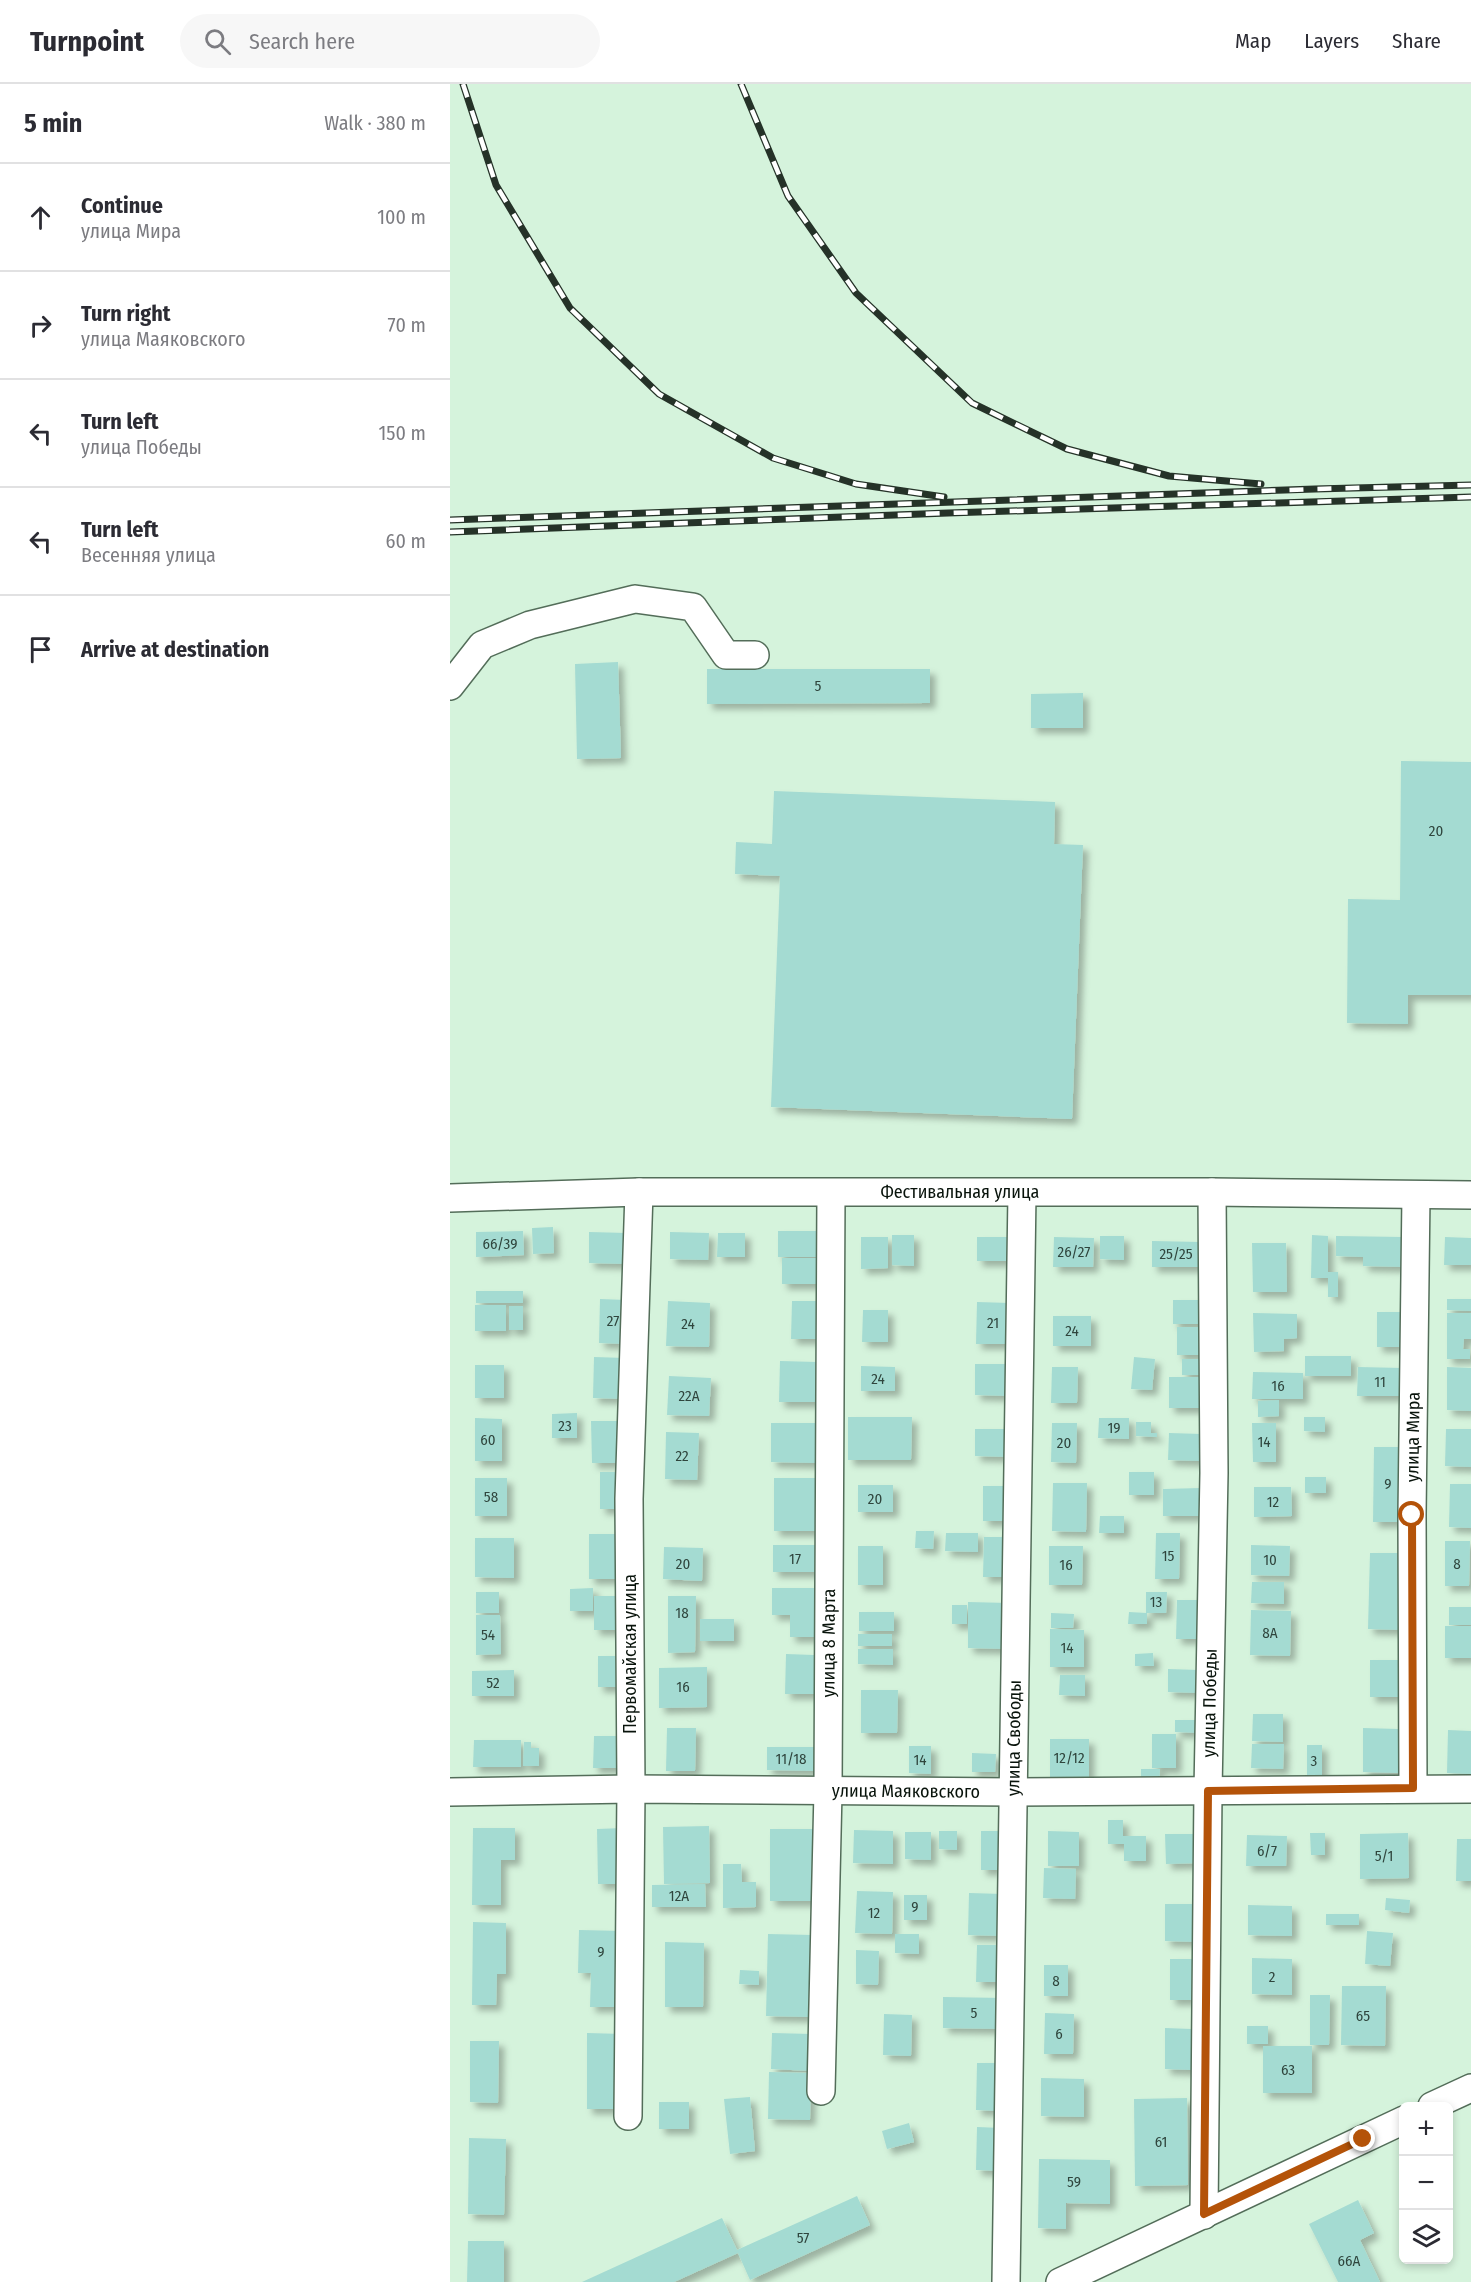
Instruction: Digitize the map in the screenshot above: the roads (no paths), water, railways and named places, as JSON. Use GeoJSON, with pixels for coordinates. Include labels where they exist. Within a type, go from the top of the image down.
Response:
{"type":"FeatureCollection","features":[{"type":"Feature","properties":{"kind":"street"},"geometry":{"type":"LineString","coordinates":[[450,686],[482,645],[530,626],[635,599],[693,607],[726,655],[754,656]]}},
{"type":"Feature","properties":{"kind":"street","name":"Фестивальная улица"},"geometry":{"type":"LineString","coordinates":[[450,1198],[639,1192],[1212,1192],[1471,1195]]}},
{"type":"Feature","properties":{"kind":"street","name":"Первомайская улица"},"geometry":{"type":"LineString","coordinates":[[628,2116],[631,1789],[629,1499],[639,1192]]}},
{"type":"Feature","properties":{"kind":"street","name":"улица Победы"},"geometry":{"type":"LineString","coordinates":[[1204,2214],[1214,1473],[1212,1192]]}},
{"type":"Feature","properties":{"kind":"street","name":"улица 8 Марта"},"geometry":{"type":"LineString","coordinates":[[821,2091],[828,1791],[831,1193]]}},
{"type":"Feature","properties":{"kind":"street","name":"улица Свободы"},"geometry":{"type":"LineString","coordinates":[[1006,2282],[1022,1193]]}},
{"type":"Feature","properties":{"kind":"street","name":"улица Мира"},"geometry":{"type":"LineString","coordinates":[[1413,1788],[1412,1515],[1416,1195]]}},
{"type":"Feature","properties":{"kind":"street","name":"улица Маяковского"},"geometry":{"type":"LineString","coordinates":[[450,1792],[631,1789],[1013,1792],[1471,1789]]}},
{"type":"Feature","properties":{"kind":"street"},"geometry":{"type":"LineString","coordinates":[[1450,2102],[1468,2098]]}},
{"type":"Feature","properties":{"kind":"street"},"geometry":{"type":"LineString","coordinates":[[1060,2282],[1399,2122]]}},
{"type":"Feature","properties":{"kind":"railway"},"geometry":{"type":"LineString","coordinates":[[463,84],[496,185],[570,308],[659,394],[773,458],[856,484],[944,497]]}},
{"type":"Feature","properties":{"kind":"railway"},"geometry":{"type":"LineString","coordinates":[[741,84],[788,196],[856,293],[972,403],[1067,449],[1169,476],[1261,484]]}},
{"type":"Feature","properties":{"kind":"railway"},"geometry":{"type":"LineString","coordinates":[[450,520],[1471,485]]}},
{"type":"Feature","properties":{"kind":"railway"},"geometry":{"type":"LineString","coordinates":[[450,532],[948,513],[1471,497]]}}]}
